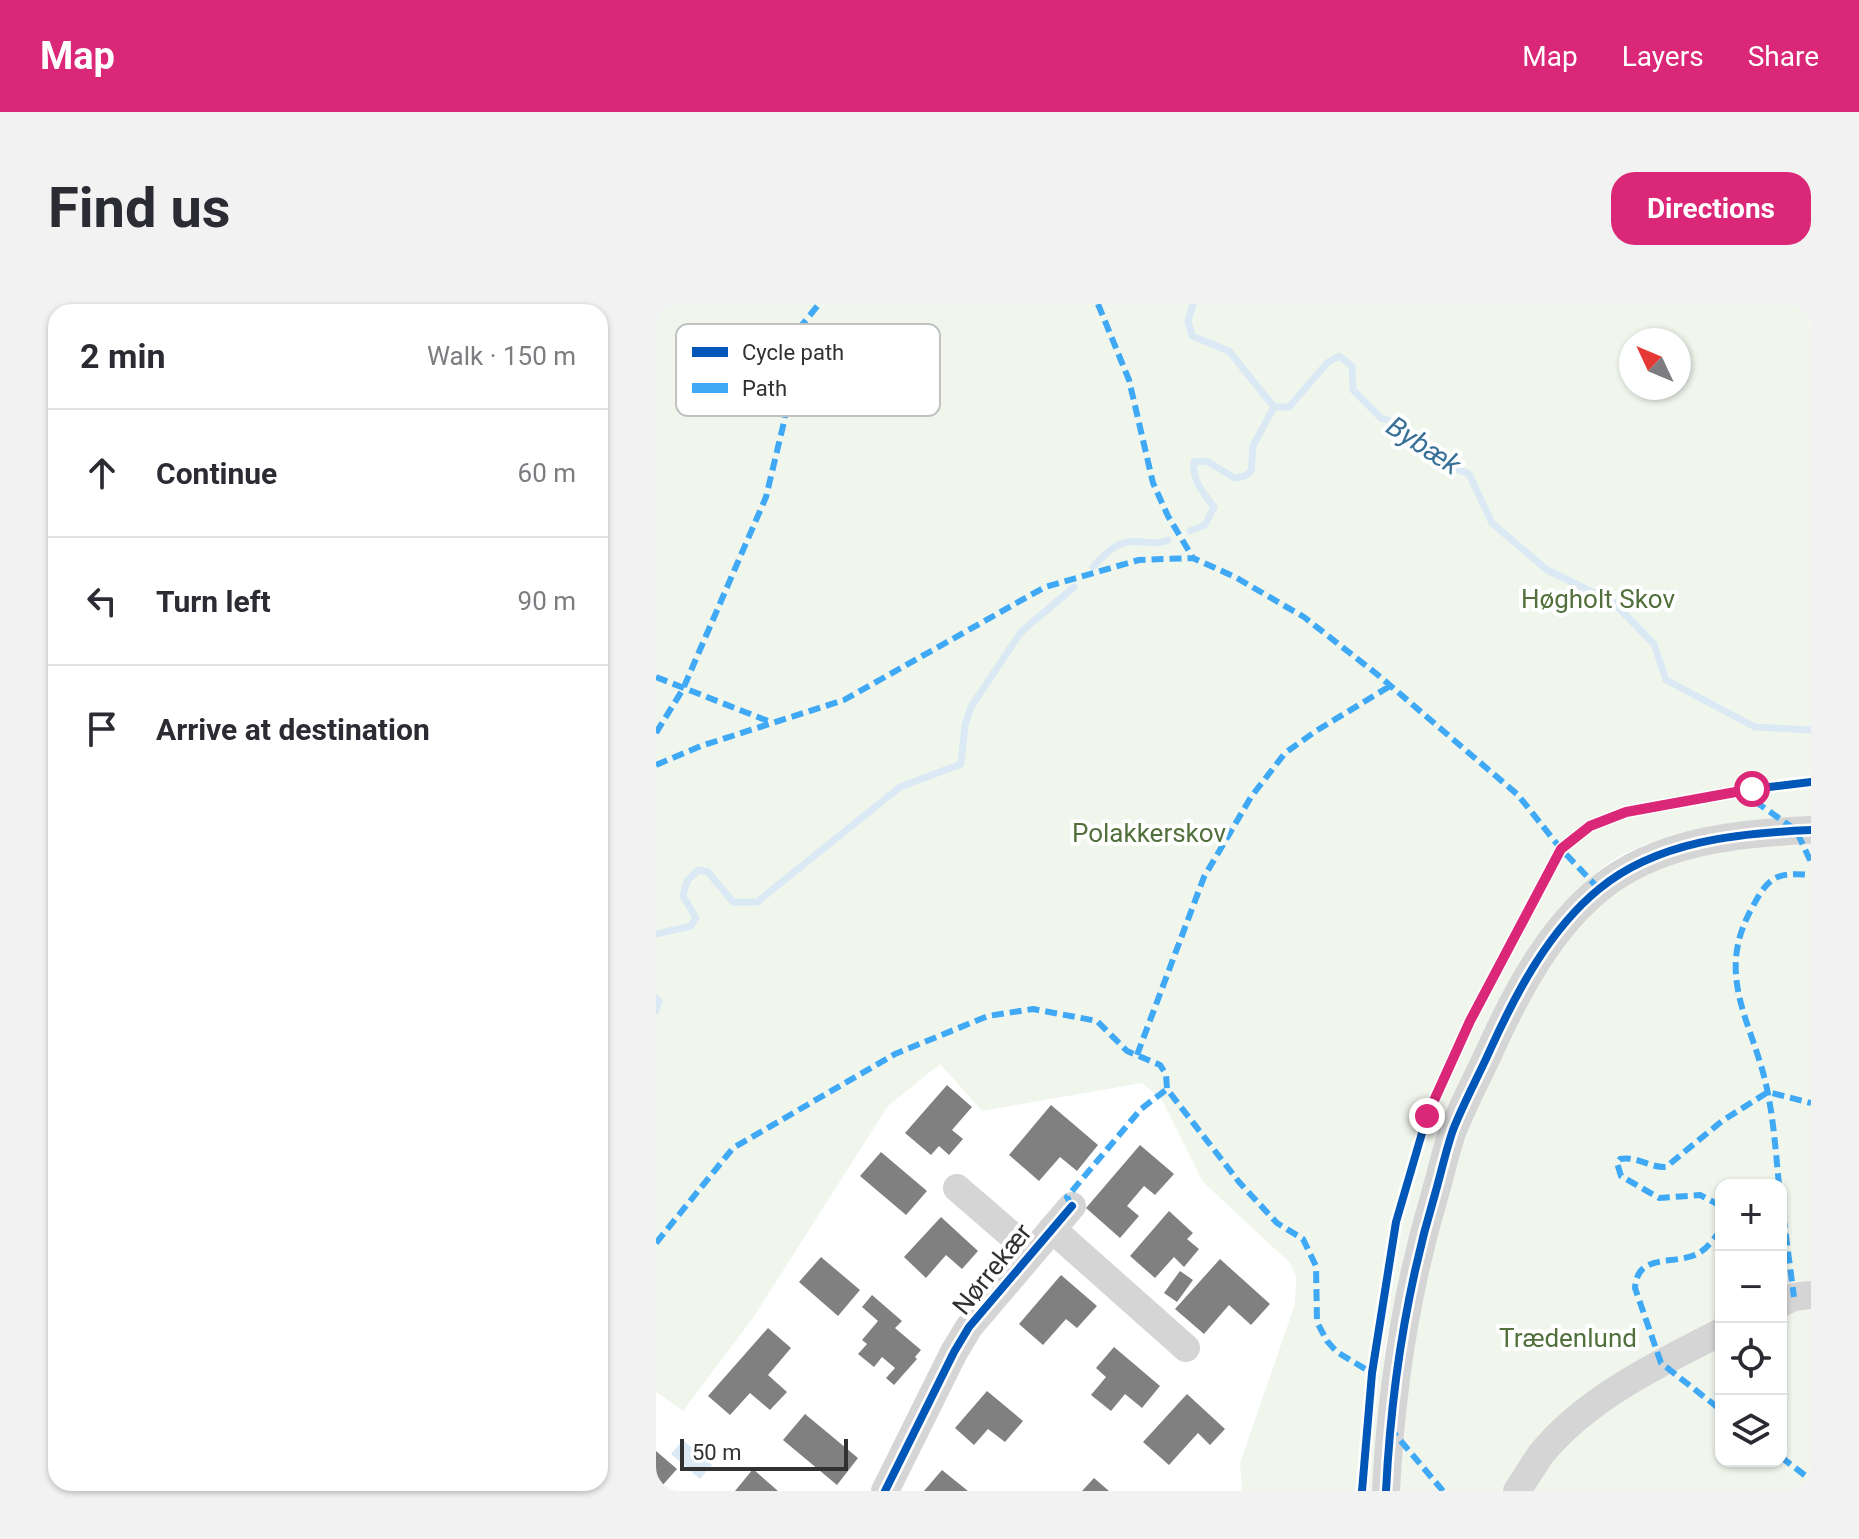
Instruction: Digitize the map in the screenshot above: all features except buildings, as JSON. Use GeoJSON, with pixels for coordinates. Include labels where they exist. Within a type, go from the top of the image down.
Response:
{"type":"FeatureCollection","features":[{"type":"Feature","properties":{"kind":"street"},"geometry":{"type":"LineString","coordinates":[[1386,1491],[1393,1397],[1415,1261],[1453,1131],[1509,1010],[1536,963],[1563,927],[1599,889],[1632,868],[1669,851],[1719,838],[1811,830]]}},
{"type":"Feature","properties":{"kind":"street","name":"Nørrekær"},"geometry":{"type":"LineString","coordinates":[[957,1188],[1031,1252]]}},
{"type":"Feature","properties":{"kind":"street","name":"Nørrekær"},"geometry":{"type":"LineString","coordinates":[[885,1491],[969,1327],[1072,1206]]}},
{"type":"Feature","properties":{"kind":"street","name":"Nørrekær"},"geometry":{"type":"LineString","coordinates":[[1052,1229],[1186,1348]]}},
{"type":"Feature","properties":{"kind":"street"},"geometry":{"type":"LineString","coordinates":[[1787,1300],[1811,1295]]}},
{"type":"Feature","properties":{"kind":"street"},"geometry":{"type":"LineString","coordinates":[[1517,1491],[1542,1454],[1576,1419],[1640,1374],[1715,1335]]}},
{"type":"Feature","properties":{"kind":"green space"},"geometry":{"type":"Polygon","coordinates":[[[656,304],[1811,304],[1811,819],[1730,825],[1651,842],[1603,867],[1576,892],[1416,1210],[1385,1347],[1373,1491],[1242,1491],[1240,1463],[1295,1304],[1296,1277],[1290,1263],[1203,1182],[1162,1100],[1142,1083],[982,1111],[940,1064],[888,1106],[753,1318],[683,1411],[656,1392],[656,304]]]}},
{"type":"Feature","properties":{"kind":"green space","name":"Trædenlund"},"geometry":{"type":"Polygon","coordinates":[[[1811,843],[1811,1491],[1398,1491],[1402,1419],[1432,1245],[1462,1143],[1508,1034],[1570,934],[1616,890],[1648,871],[1724,847],[1811,843]]]}},
{"type":"Feature","properties":{"kind":"shaded area"},"geometry":{"type":"Polygon","coordinates":[[[683,1440],[712,1465],[700,1479],[671,1454],[683,1440]]]}},
{"type":"Feature","properties":{"kind":"waterway","name":"Bybæk"},"geometry":{"type":"LineString","coordinates":[[1193,304],[1188,321],[1192,336],[1229,351],[1274,407],[1289,407],[1327,363],[1339,356],[1352,366],[1353,390],[1381,418],[1405,426],[1442,463],[1469,474],[1492,523],[1547,570],[1613,602],[1654,644],[1666,680],[1755,727],[1811,730]]}},
{"type":"Feature","properties":{"kind":"waterway"},"geometry":{"type":"LineString","coordinates":[[1190,531],[1205,525],[1214,507],[1197,480],[1194,462],[1206,461],[1235,478],[1245,476],[1251,471],[1253,446],[1274,407]]}},
{"type":"Feature","properties":{"kind":"waterway"},"geometry":{"type":"LineString","coordinates":[[1093,567],[1121,544],[1168,540]]}},
{"type":"Feature","properties":{"kind":"waterway"},"geometry":{"type":"LineString","coordinates":[[656,934],[691,926],[696,918],[683,896],[687,881],[698,870],[708,872],[733,902],[757,902],[900,787],[961,764],[965,725],[971,707],[1021,632],[1074,587]]}},
{"type":"Feature","properties":{"kind":"waterway"},"geometry":{"type":"LineString","coordinates":[[656,998],[659,1001],[656,1011]]}},
{"type":"Feature","properties":{"kind":"marked path"},"geometry":{"type":"LineString","coordinates":[[803,324],[819,304]]}},
{"type":"Feature","properties":{"kind":"marked path"},"geometry":{"type":"LineString","coordinates":[[1098,304],[1129,380],[1153,483],[1193,558]]}},
{"type":"Feature","properties":{"kind":"marked path"},"geometry":{"type":"LineString","coordinates":[[656,733],[683,689],[766,497],[785,416]]}},
{"type":"Feature","properties":{"kind":"marked path"},"geometry":{"type":"LineString","coordinates":[[656,765],[701,746],[844,700],[1045,587],[1139,560],[1193,558],[1235,577],[1304,617],[1378,675],[1518,795],[1561,849],[1599,889]]}},
{"type":"Feature","properties":{"kind":"marked path"},"geometry":{"type":"LineString","coordinates":[[656,677],[773,723]]}},
{"type":"Feature","properties":{"kind":"marked path"},"geometry":{"type":"LineString","coordinates":[[1137,1055],[1204,877],[1251,797],[1285,753],[1390,686]]}},
{"type":"Feature","properties":{"kind":"marked path"},"geometry":{"type":"LineString","coordinates":[[1740,791],[1796,830],[1811,862]]}},
{"type":"Feature","properties":{"kind":"marked path"},"geometry":{"type":"LineString","coordinates":[[1778,1179],[1768,1094],[1740,1001],[1736,956],[1741,932],[1769,882],[1790,874],[1811,875]]}},
{"type":"Feature","properties":{"kind":"marked path"},"geometry":{"type":"LineString","coordinates":[[656,1243],[733,1148],[895,1054],[988,1016],[1033,1009],[1097,1021],[1127,1051],[1160,1065],[1166,1074],[1167,1089],[1239,1182],[1277,1223],[1303,1239],[1316,1266],[1317,1322],[1337,1352],[1372,1373]]}},
{"type":"Feature","properties":{"kind":"marked path"},"geometry":{"type":"LineString","coordinates":[[1072,1206],[1067,1197],[1141,1109],[1167,1089]]}},
{"type":"Feature","properties":{"kind":"marked path"},"geometry":{"type":"LineString","coordinates":[[1715,1203],[1700,1195],[1659,1198],[1621,1176],[1617,1163],[1620,1159],[1626,1159],[1666,1167],[1722,1121],[1768,1092],[1811,1103]]}},
{"type":"Feature","properties":{"kind":"marked path"},"geometry":{"type":"LineString","coordinates":[[1715,1237],[1696,1254],[1648,1265],[1637,1277],[1635,1288],[1661,1363],[1715,1405]]}},
{"type":"Feature","properties":{"kind":"marked path"},"geometry":{"type":"LineString","coordinates":[[1787,1244],[1794,1297]]}},
{"type":"Feature","properties":{"kind":"marked path"},"geometry":{"type":"LineString","coordinates":[[1389,1427],[1443,1491]]}},
{"type":"Feature","properties":{"kind":"marked path"},"geometry":{"type":"LineString","coordinates":[[1787,1462],[1811,1480]]}},
{"type":"Feature","properties":{"kind":"cycle path"},"geometry":{"type":"LineString","coordinates":[[1362,1491],[1372,1373],[1396,1222],[1427,1116],[1470,1021],[1561,849],[1590,826],[1626,812],[1752,789],[1811,782]]}},
{"type":"Feature","properties":{"kind":"cycle path"},"geometry":{"type":"LineString","coordinates":[[1386,1491],[1396,1378],[1408,1304],[1448,1145],[1501,1026],[1536,962],[1581,905],[1622,873],[1646,860],[1728,837],[1811,830]]}},
{"type":"Feature","properties":{"kind":"cycle path"},"geometry":{"type":"LineString","coordinates":[[885,1491],[969,1327],[1072,1206]]}},
{"type":"Feature","properties":{"kind":"route"},"geometry":{"type":"LineString","coordinates":[[1427,1116],[1470,1021],[1561,849],[1590,826],[1626,812],[1752,789]]}},
{"type":"Feature","properties":{"kind":"park label","name":"Høgholt Skov"},"geometry":{"type":"Point","coordinates":[1598,599]}},
{"type":"Feature","properties":{"kind":"park label","name":"Polakkerskov"},"geometry":{"type":"Point","coordinates":[1149,833]}}]}
